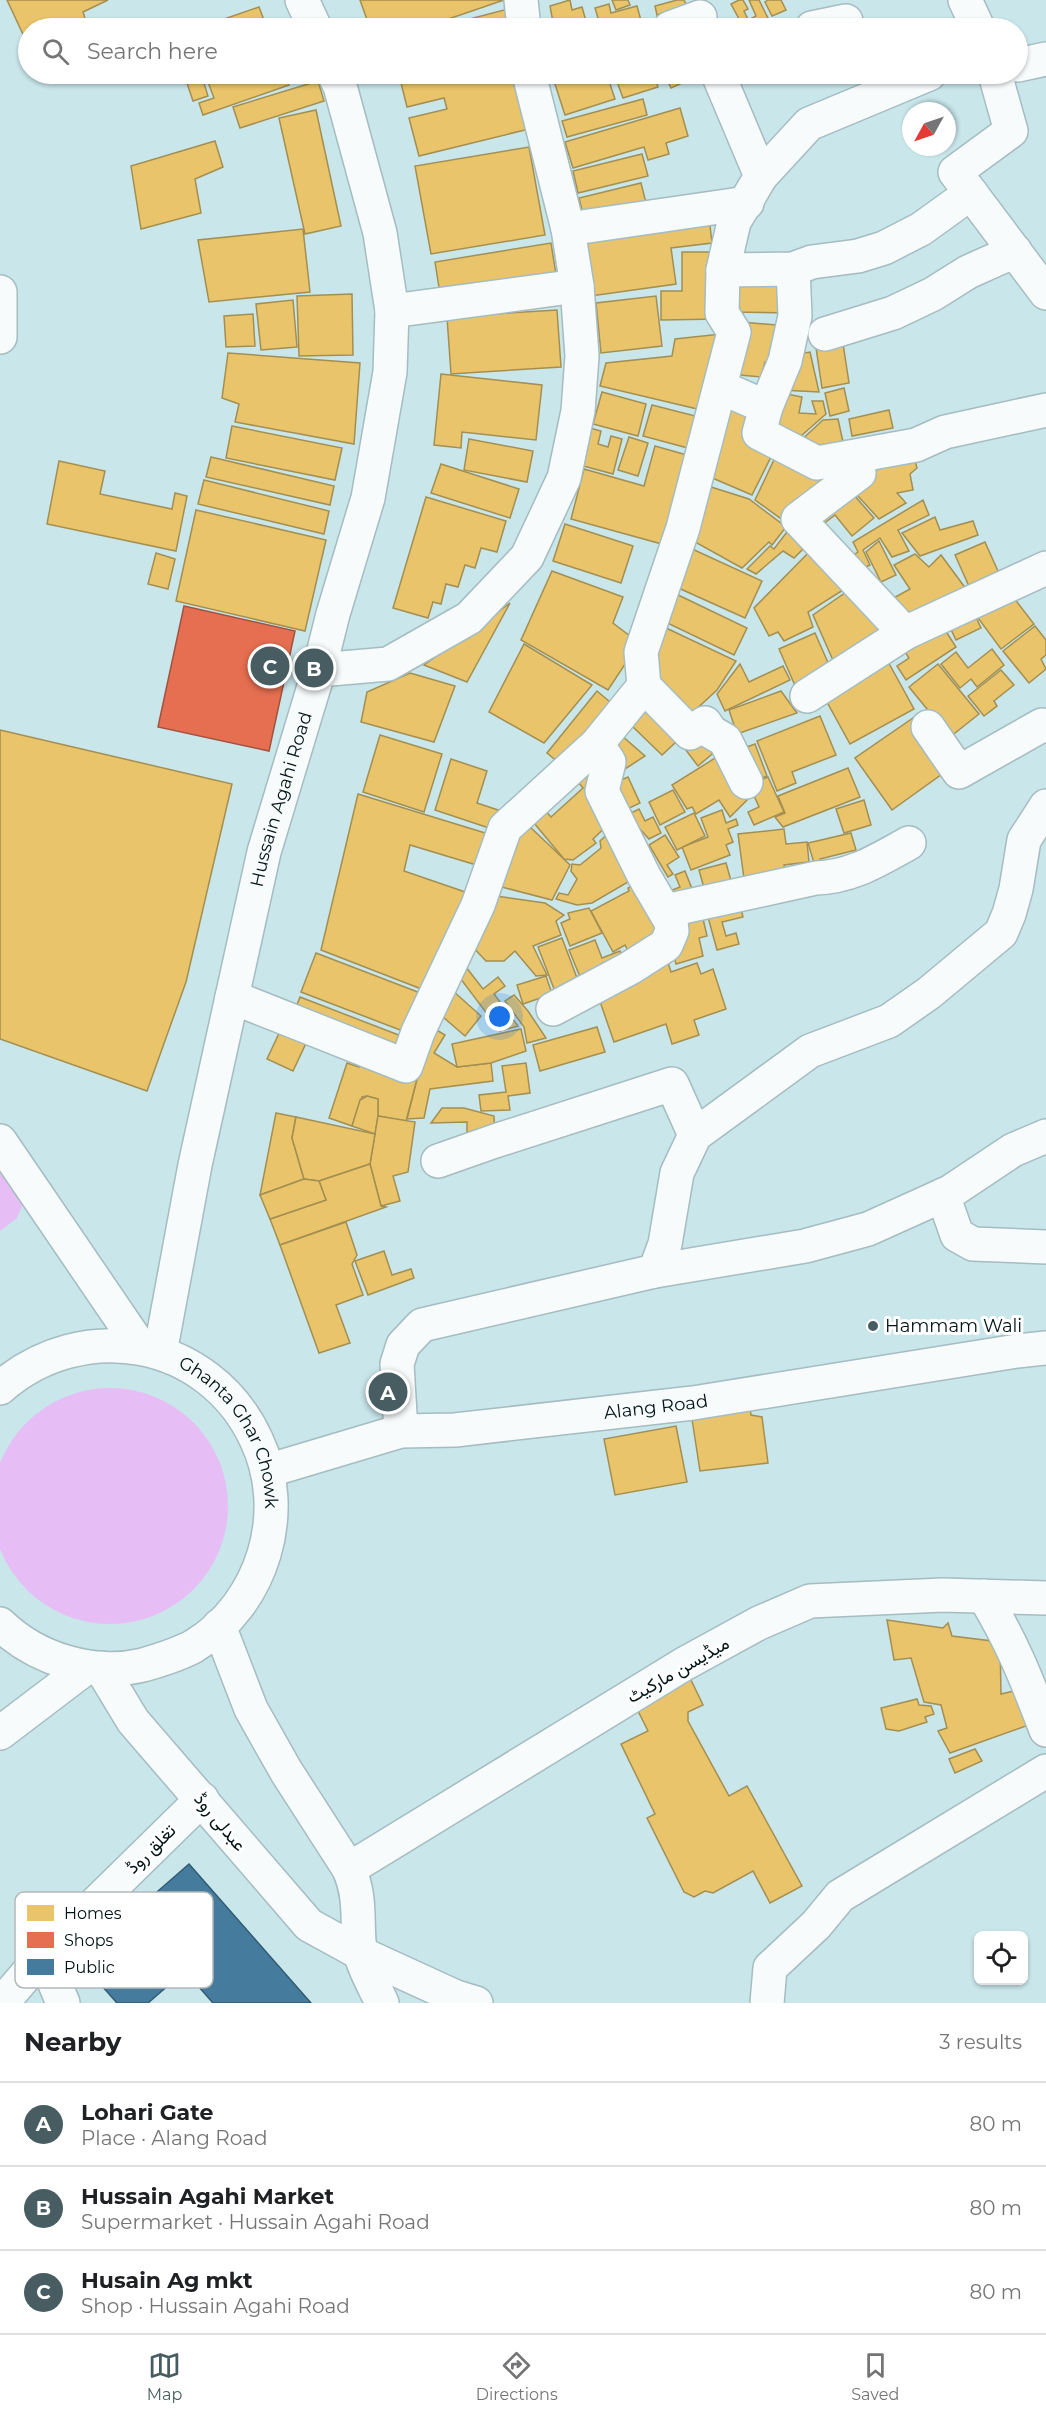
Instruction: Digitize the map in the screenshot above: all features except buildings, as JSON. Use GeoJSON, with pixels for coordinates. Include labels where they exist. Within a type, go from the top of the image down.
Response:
{"type":"FeatureCollection","features":[{"type":"Feature","properties":{"kind":"street"},"geometry":{"type":"LineString","coordinates":[[302,0],[310,18]]}},
{"type":"Feature","properties":{"kind":"street"},"geometry":{"type":"LineString","coordinates":[[521,0],[523,18]]}},
{"type":"Feature","properties":{"kind":"street"},"geometry":{"type":"LineString","coordinates":[[965,0],[973,18]]}},
{"type":"Feature","properties":{"kind":"street"},"geometry":{"type":"LineString","coordinates":[[1028,62],[1046,59]]}},
{"type":"Feature","properties":{"kind":"street","name":"Hussain Agahi Road"},"geometry":{"type":"LineString","coordinates":[[150,1350],[195,1165],[264,852],[368,498],[390,372],[392,311],[380,233],[339,84]]}},
{"type":"Feature","properties":{"kind":"street"},"geometry":{"type":"LineString","coordinates":[[319,670],[388,664],[469,618],[527,558],[564,478],[578,411],[582,356],[577,286],[568,229],[538,84]]}},
{"type":"Feature","properties":{"kind":"street"},"geometry":{"type":"LineString","coordinates":[[721,84],[754,190]]}},
{"type":"Feature","properties":{"kind":"street"},"geometry":{"type":"LineString","coordinates":[[746,782],[725,740],[711,732],[705,723],[690,733],[644,686],[641,652],[684,528],[734,332],[722,313],[723,270],[734,222],[754,190],[809,124],[905,84]]}},
{"type":"Feature","properties":{"kind":"street"},"geometry":{"type":"LineString","coordinates":[[998,84],[1011,131],[955,172],[1046,293]]}},
{"type":"Feature","properties":{"kind":"street"},"geometry":{"type":"LineString","coordinates":[[568,229],[754,190]]}},
{"type":"Feature","properties":{"kind":"street"},"geometry":{"type":"LineString","coordinates":[[723,270],[793,269],[813,262],[858,256],[884,248],[921,229],[971,193]]}},
{"type":"Feature","properties":{"kind":"street"},"geometry":{"type":"LineString","coordinates":[[825,334],[893,313],[933,294],[968,272],[1015,251]]}},
{"type":"Feature","properties":{"kind":"street"},"geometry":{"type":"LineString","coordinates":[[793,269],[795,316],[785,361],[766,407],[759,433],[817,462],[857,457],[916,445],[945,432],[1046,410]]}},
{"type":"Feature","properties":{"kind":"street"},"geometry":{"type":"LineString","coordinates":[[392,311],[577,286]]}},
{"type":"Feature","properties":{"kind":"street"},"geometry":{"type":"LineString","coordinates":[[0,292],[0,337]]}},
{"type":"Feature","properties":{"kind":"street"},"geometry":{"type":"LineString","coordinates":[[720,387],[766,407]]}},
{"type":"Feature","properties":{"kind":"street"},"geometry":{"type":"LineString","coordinates":[[857,457],[860,473],[798,519],[905,633]]}},
{"type":"Feature","properties":{"kind":"street"},"geometry":{"type":"LineString","coordinates":[[807,696],[905,633],[1046,568]]}},
{"type":"Feature","properties":{"kind":"street"},"geometry":{"type":"LineString","coordinates":[[231,997],[406,1066],[418,1032],[478,905],[505,828],[597,744],[644,686]]}},
{"type":"Feature","properties":{"kind":"street"},"geometry":{"type":"LineString","coordinates":[[928,726],[960,772],[1042,725],[1046,726]]}},
{"type":"Feature","properties":{"kind":"street"},"geometry":{"type":"LineString","coordinates":[[553,1009],[630,968],[666,945],[672,931],[671,922],[644,876],[602,791],[609,762],[597,744]]}},
{"type":"Feature","properties":{"kind":"street"},"geometry":{"type":"LineString","coordinates":[[655,1271],[665,1244],[677,1173],[695,1136],[810,1052],[889,1021],[928,993],[1001,933],[1016,889],[1024,840],[1046,806]]}},
{"type":"Feature","properties":{"kind":"street"},"geometry":{"type":"LineString","coordinates":[[665,911],[816,878],[835,877],[859,870],[909,843]]}},
{"type":"Feature","properties":{"kind":"street"},"geometry":{"type":"LineString","coordinates":[[438,1161],[672,1084],[695,1136]]}},
{"type":"Feature","properties":{"kind":"street"},"geometry":{"type":"LineString","coordinates":[[401,1431],[397,1364],[403,1345],[422,1325],[655,1271],[805,1246],[868,1229],[943,1195],[1013,1150],[1046,1136]]}},
{"type":"Feature","properties":{"kind":"street"},"geometry":{"type":"LineString","coordinates":[[0,1141],[150,1350]]}},
{"type":"Feature","properties":{"kind":"street"},"geometry":{"type":"LineString","coordinates":[[943,1195],[957,1235],[973,1244],[1046,1247]]}},
{"type":"Feature","properties":{"kind":"street","name":"Ghanta Ghar Chowk"},"geometry":{"type":"LineString","coordinates":[[0,1388],[36,1362],[61,1352],[105,1345],[150,1350],[190,1367],[217,1386],[240,1411],[256,1439],[267,1471],[271,1508],[270,1527],[264,1555],[254,1582],[238,1605],[219,1626],[194,1646],[164,1659],[133,1667],[94,1667],[58,1660],[31,1648],[0,1624]]}},
{"type":"Feature","properties":{"kind":"street","name":"Alang Road"},"geometry":{"type":"LineString","coordinates":[[267,1471],[401,1431],[455,1430],[693,1403],[1046,1348]]}},
{"type":"Feature","properties":{"kind":"street","name":"میڈیسن مارکیٹ"},"geometry":{"type":"LineString","coordinates":[[349,1869],[684,1664],[759,1623],[810,1600],[943,1595],[1046,1598]]}},
{"type":"Feature","properties":{"kind":"street"},"geometry":{"type":"LineString","coordinates":[[984,1596],[1007,1634],[1023,1668],[1046,1730]]}},
{"type":"Feature","properties":{"kind":"street"},"geometry":{"type":"LineString","coordinates":[[219,1626],[251,1709],[286,1772],[349,1869],[356,1885],[360,1953],[382,2003]]}},
{"type":"Feature","properties":{"kind":"street"},"geometry":{"type":"LineString","coordinates":[[0,1733],[94,1667]]}},
{"type":"Feature","properties":{"kind":"street","name":"عبدلی روڈ"},"geometry":{"type":"LineString","coordinates":[[94,1667],[133,1721],[202,1799],[279,1893],[309,1925],[360,1953],[456,1997],[476,2003]]}},
{"type":"Feature","properties":{"kind":"street"},"geometry":{"type":"LineString","coordinates":[[767,2003],[770,1968],[816,1925],[840,1896],[1046,1771]]}},
{"type":"Feature","properties":{"kind":"street","name":"تغلق روڈ"},"geometry":{"type":"LineString","coordinates":[[107,1892],[202,1799]]}},
{"type":"Feature","properties":{"kind":"street","name":"تغلق روڈ"},"geometry":{"type":"LineString","coordinates":[[2,2003],[15,1988]]}},
{"type":"Feature","properties":{"kind":"street"},"geometry":{"type":"LineString","coordinates":[[57,1988],[63,2003]]}},
{"type":"Feature","properties":{"kind":"shaded area"},"geometry":{"type":"Polygon","coordinates":[[[0,1164],[20,1198],[22,1206],[17,1218],[0,1231],[0,1164]]]}},
{"type":"Feature","properties":{"kind":"shaded area"},"geometry":{"type":"Polygon","coordinates":[[[98,1389],[122,1389],[144,1393],[175,1408],[201,1431],[208,1441],[223,1472],[227,1494],[227,1518],[223,1540],[208,1571],[185,1597],[165,1610],[144,1619],[122,1623],[98,1623],[76,1619],[55,1610],[35,1597],[19,1581],[-1,1546],[-1,1466],[6,1451],[19,1431],[35,1415],[55,1402],[76,1393],[98,1389]]]}},
{"type":"Feature","properties":{"kind":"place","name":"Husain Ag mkt"},"geometry":{"type":"Point","coordinates":[270,666]}},
{"type":"Feature","properties":{"kind":"place","name":"Hussain Agahi Market"},"geometry":{"type":"Point","coordinates":[314,668]}},
{"type":"Feature","properties":{"kind":"place","name":"Hammam Wali"},"geometry":{"type":"Point","coordinates":[873,1326]}},
{"type":"Feature","properties":{"kind":"place","name":"Lohari Gate"},"geometry":{"type":"Point","coordinates":[388,1392]}}]}
